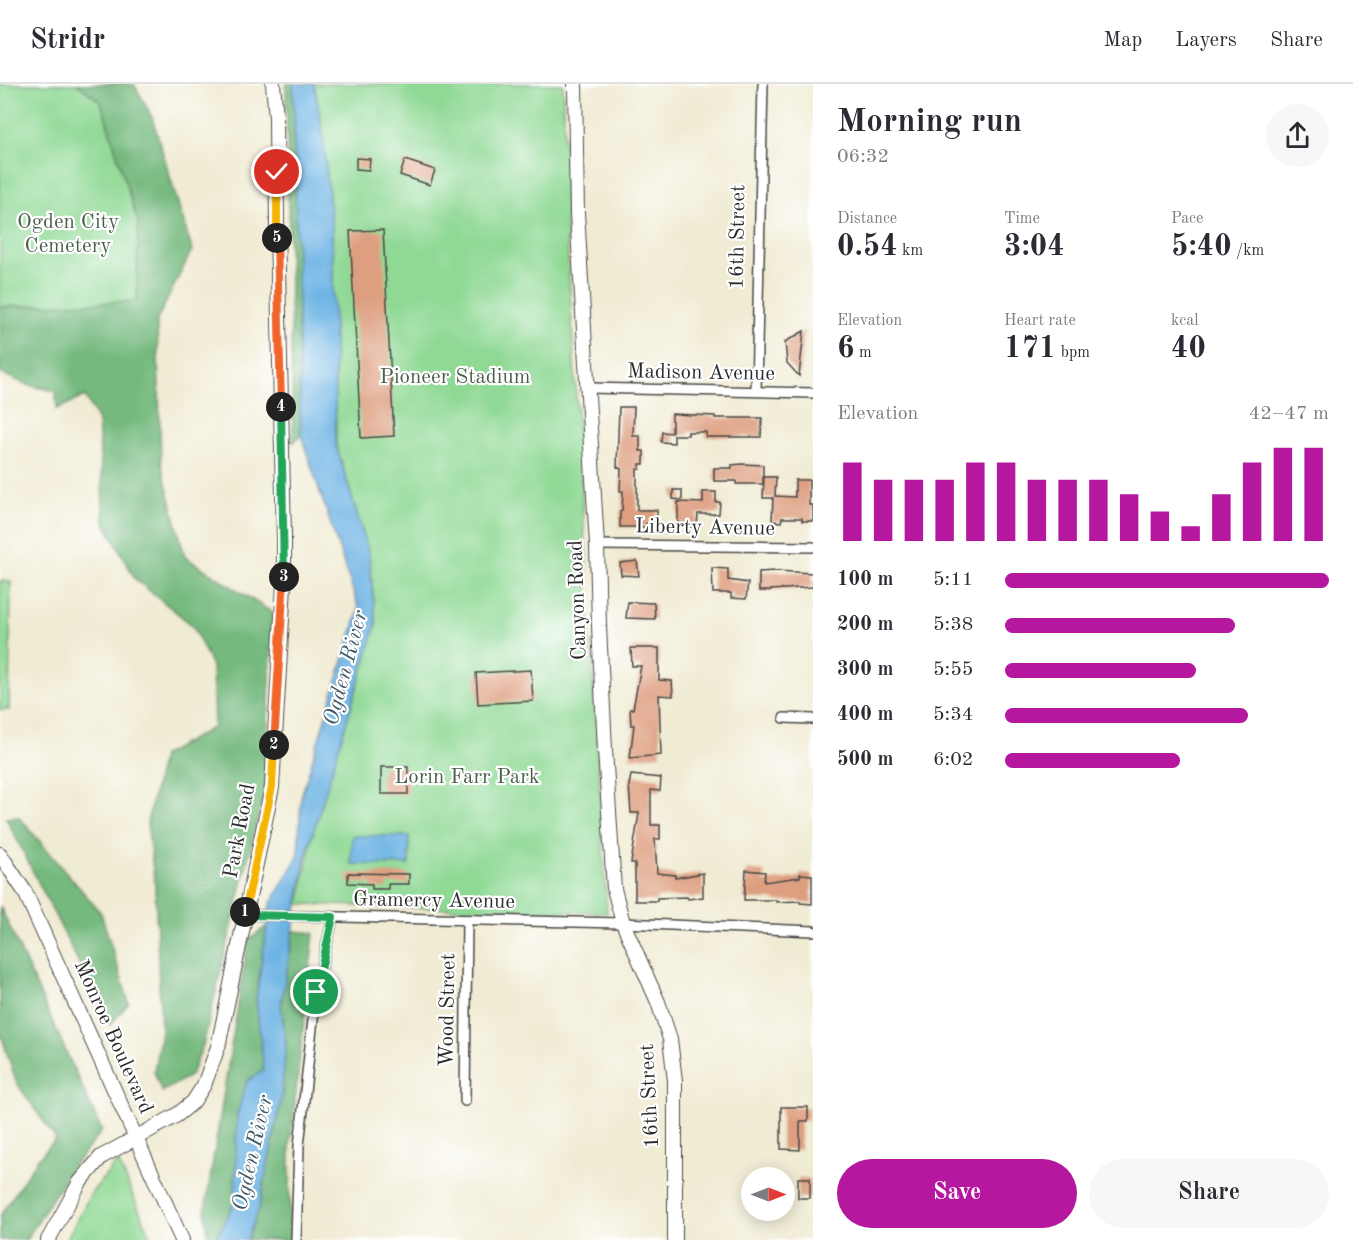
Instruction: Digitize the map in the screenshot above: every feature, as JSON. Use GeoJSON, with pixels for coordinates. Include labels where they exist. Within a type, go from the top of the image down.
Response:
{"type":"FeatureCollection","features":[{"type":"Feature","properties":{"kind":"street","name":"Park Road"},"geometry":{"type":"LineString","coordinates":[[48,1240],[80,1182],[101,1156],[177,1115],[193,1102],[204,1085],[218,1047],[272,787],[284,585],[276,117],[273,84]]}},
{"type":"Feature","properties":{"kind":"street","name":"Canyon Road"},"geometry":{"type":"LineString","coordinates":[[575,84],[577,213],[597,545],[605,750],[614,889],[623,923]]}},
{"type":"Feature","properties":{"kind":"street","name":"16th Street"},"geometry":{"type":"LineString","coordinates":[[756,392],[763,84]]}},
{"type":"Feature","properties":{"kind":"street","name":"Madison Avenue"},"geometry":{"type":"LineString","coordinates":[[588,388],[813,393]]}},
{"type":"Feature","properties":{"kind":"street","name":"Liberty Avenue"},"geometry":{"type":"LineString","coordinates":[[597,545],[813,547]]}},
{"type":"Feature","properties":{"kind":"street"},"geometry":{"type":"LineString","coordinates":[[784,718],[813,719]]}},
{"type":"Feature","properties":{"kind":"street","name":"Monroe Boulevard"},"geometry":{"type":"LineString","coordinates":[[0,854],[25,892],[182,1240]]}},
{"type":"Feature","properties":{"kind":"street","name":"Gramercy Avenue"},"geometry":{"type":"LineString","coordinates":[[245,915],[623,923]]}},
{"type":"Feature","properties":{"kind":"street"},"geometry":{"type":"LineString","coordinates":[[296,1240],[298,1146],[316,992],[333,917]]}},
{"type":"Feature","properties":{"kind":"street","name":"Wood Street"},"geometry":{"type":"LineString","coordinates":[[465,1101],[467,920]]}},
{"type":"Feature","properties":{"kind":"street","name":"16th Street"},"geometry":{"type":"LineString","coordinates":[[623,923],[658,1002],[670,1039],[675,1081],[675,1240]]}},
{"type":"Feature","properties":{"kind":"street"},"geometry":{"type":"LineString","coordinates":[[623,923],[813,931]]}},
{"type":"Feature","properties":{"kind":"green space","name":"Ogden City Cemetery"},"geometry":{"type":"Polygon","coordinates":[[[0,84],[77,84],[101,102],[138,223],[137,302],[0,307],[0,84]]]}},
{"type":"Feature","properties":{"kind":"green space"},"geometry":{"type":"Polygon","coordinates":[[[77,84],[134,84],[152,117],[192,250],[157,320],[161,463],[185,557],[273,613],[265,788],[203,1045],[191,1075],[162,1092],[154,1072],[161,1031],[155,886],[147,823],[162,756],[214,727],[212,666],[193,626],[135,579],[104,521],[98,421],[85,396],[57,409],[56,391],[28,385],[0,373],[0,307],[137,301],[138,223],[101,102],[77,84]]]}},
{"type":"Feature","properties":{"kind":"green space"},"geometry":{"type":"Polygon","coordinates":[[[286,84],[293,84],[301,435],[293,443],[286,84]]]}},
{"type":"Feature","properties":{"kind":"green space"},"geometry":{"type":"Polygon","coordinates":[[[314,84],[563,84],[566,225],[607,913],[299,904],[318,806],[376,625],[369,554],[336,445],[332,228],[322,128],[314,84]]]}},
{"type":"Feature","properties":{"kind":"green space"},"geometry":{"type":"Polygon","coordinates":[[[0,581],[11,582],[9,710],[0,710],[0,581]]]}},
{"type":"Feature","properties":{"kind":"green space"},"geometry":{"type":"Polygon","coordinates":[[[19,817],[101,913],[129,1003],[110,1025],[6,818],[19,817]]]}},
{"type":"Feature","properties":{"kind":"green space"},"geometry":{"type":"Polygon","coordinates":[[[0,906],[102,1131],[68,1173],[26,1240],[0,1240],[0,1216],[37,1160],[56,1139],[16,1082],[0,1031],[0,906]]]}},
{"type":"Feature","properties":{"kind":"green space"},"geometry":{"type":"Polygon","coordinates":[[[267,926],[256,999],[264,1071],[237,1114],[235,1202],[215,1240],[208,1240],[205,1211],[248,941],[267,926]]]}},
{"type":"Feature","properties":{"kind":"green space"},"geometry":{"type":"Polygon","coordinates":[[[294,931],[314,933],[290,1144],[290,1240],[247,1240],[259,1208],[281,1100],[286,1045],[281,1004],[294,931]]]}},
{"type":"Feature","properties":{"kind":"green space"},"geometry":{"type":"Polygon","coordinates":[[[118,1161],[152,1240],[66,1240],[92,1192],[118,1161]]]}},
{"type":"Feature","properties":{"kind":"water","name":"Ogden River"},"geometry":{"type":"Polygon","coordinates":[[[293,84],[314,84],[322,128],[332,228],[336,445],[369,554],[376,625],[306,856],[281,1004],[286,1045],[281,1100],[259,1208],[247,1240],[215,1240],[235,1202],[237,1114],[247,1081],[264,1070],[256,999],[270,905],[298,856],[301,797],[359,609],[301,435],[293,84]]]}},
{"type":"Feature","properties":{"kind":"water"},"geometry":{"type":"Polygon","coordinates":[[[352,836],[409,836],[409,865],[351,864],[352,836]]]}},
{"type":"Feature","properties":{"kind":"building"},"geometry":{"type":"Polygon","coordinates":[[[356,158],[370,159],[369,170],[356,169],[356,158]]]}},
{"type":"Feature","properties":{"kind":"building"},"geometry":{"type":"Polygon","coordinates":[[[405,160],[435,170],[430,185],[400,175],[405,160]]]}},
{"type":"Feature","properties":{"kind":"building"},"geometry":{"type":"Polygon","coordinates":[[[383,230],[394,436],[361,438],[350,231],[383,230]]]}},
{"type":"Feature","properties":{"kind":"building"},"geometry":{"type":"Polygon","coordinates":[[[804,331],[799,376],[787,363],[785,342],[804,331]]]}},
{"type":"Feature","properties":{"kind":"building"},"geometry":{"type":"Polygon","coordinates":[[[619,407],[634,407],[633,436],[640,436],[640,451],[644,451],[644,464],[640,464],[640,469],[637,469],[637,510],[657,510],[657,523],[646,523],[646,527],[620,527],[623,491],[620,491],[621,469],[617,467],[619,407]]]}},
{"type":"Feature","properties":{"kind":"building"},"geometry":{"type":"Polygon","coordinates":[[[672,414],[715,416],[715,418],[762,418],[761,437],[706,437],[706,432],[688,432],[688,435],[674,435],[674,443],[661,442],[662,432],[672,433],[672,414]]]}},
{"type":"Feature","properties":{"kind":"building"},"geometry":{"type":"Polygon","coordinates":[[[732,465],[763,465],[763,484],[714,481],[714,468],[732,468],[732,465]]]}},
{"type":"Feature","properties":{"kind":"building"},"geometry":{"type":"Polygon","coordinates":[[[764,477],[776,477],[775,496],[795,497],[795,480],[809,480],[809,505],[813,505],[813,521],[802,521],[802,518],[782,518],[781,522],[772,521],[773,498],[763,498],[764,477]]]}},
{"type":"Feature","properties":{"kind":"building"},"geometry":{"type":"Polygon","coordinates":[[[673,490],[682,490],[682,500],[673,499],[673,490]]]}},
{"type":"Feature","properties":{"kind":"building"},"geometry":{"type":"Polygon","coordinates":[[[703,492],[716,492],[716,502],[720,502],[719,514],[698,514],[697,527],[685,527],[685,523],[678,523],[678,502],[703,503],[703,492]]]}},
{"type":"Feature","properties":{"kind":"building"},"geometry":{"type":"Polygon","coordinates":[[[637,561],[639,576],[621,575],[620,563],[637,561]]]}},
{"type":"Feature","properties":{"kind":"building"},"geometry":{"type":"Polygon","coordinates":[[[712,568],[728,569],[728,580],[748,583],[746,599],[731,598],[731,593],[713,593],[712,568]]]}},
{"type":"Feature","properties":{"kind":"building"},"geometry":{"type":"Polygon","coordinates":[[[759,572],[813,573],[813,587],[759,591],[759,572]]]}},
{"type":"Feature","properties":{"kind":"building"},"geometry":{"type":"Polygon","coordinates":[[[628,602],[654,603],[655,619],[626,618],[628,602]]]}},
{"type":"Feature","properties":{"kind":"building"},"geometry":{"type":"Polygon","coordinates":[[[631,648],[659,648],[659,680],[672,681],[673,696],[659,695],[661,755],[630,758],[634,725],[631,725],[630,709],[633,709],[641,666],[632,666],[631,648]]]}},
{"type":"Feature","properties":{"kind":"building"},"geometry":{"type":"Polygon","coordinates":[[[531,670],[533,701],[478,704],[476,673],[531,670]]]}},
{"type":"Feature","properties":{"kind":"building"},"geometry":{"type":"Polygon","coordinates":[[[381,767],[408,767],[408,794],[381,794],[381,767]]]}},
{"type":"Feature","properties":{"kind":"building"},"geometry":{"type":"Polygon","coordinates":[[[631,775],[661,778],[660,791],[651,790],[651,825],[660,825],[660,839],[655,839],[657,873],[675,875],[675,878],[703,873],[703,897],[635,901],[635,863],[631,863],[639,813],[631,813],[629,785],[631,775]]]}},
{"type":"Feature","properties":{"kind":"building"},"geometry":{"type":"Polygon","coordinates":[[[746,870],[765,872],[764,882],[800,877],[800,874],[812,875],[812,904],[800,903],[800,901],[744,900],[746,870]]]}},
{"type":"Feature","properties":{"kind":"building"},"geometry":{"type":"Polygon","coordinates":[[[348,873],[409,874],[409,884],[388,884],[388,889],[372,889],[372,884],[348,883],[348,873]]]}},
{"type":"Feature","properties":{"kind":"building"},"geometry":{"type":"Polygon","coordinates":[[[781,1107],[808,1107],[808,1121],[800,1121],[800,1150],[781,1149],[781,1107]]]}},
{"type":"Feature","properties":{"kind":"building"},"geometry":{"type":"Polygon","coordinates":[[[798,1178],[810,1178],[810,1198],[798,1198],[798,1178]]]}},
{"type":"Feature","properties":{"kind":"route"},"geometry":{"type":"LineString","coordinates":[[277,172],[284,585],[272,787],[245,915],[333,917],[316,992]]}},
{"type":"Feature","properties":{"kind":"park label","name":"Pioneer Stadium"},"geometry":{"type":"Point","coordinates":[455,377]}},
{"type":"Feature","properties":{"kind":"park label","name":"Lorin Farr Park"},"geometry":{"type":"Point","coordinates":[467,777]}}]}
